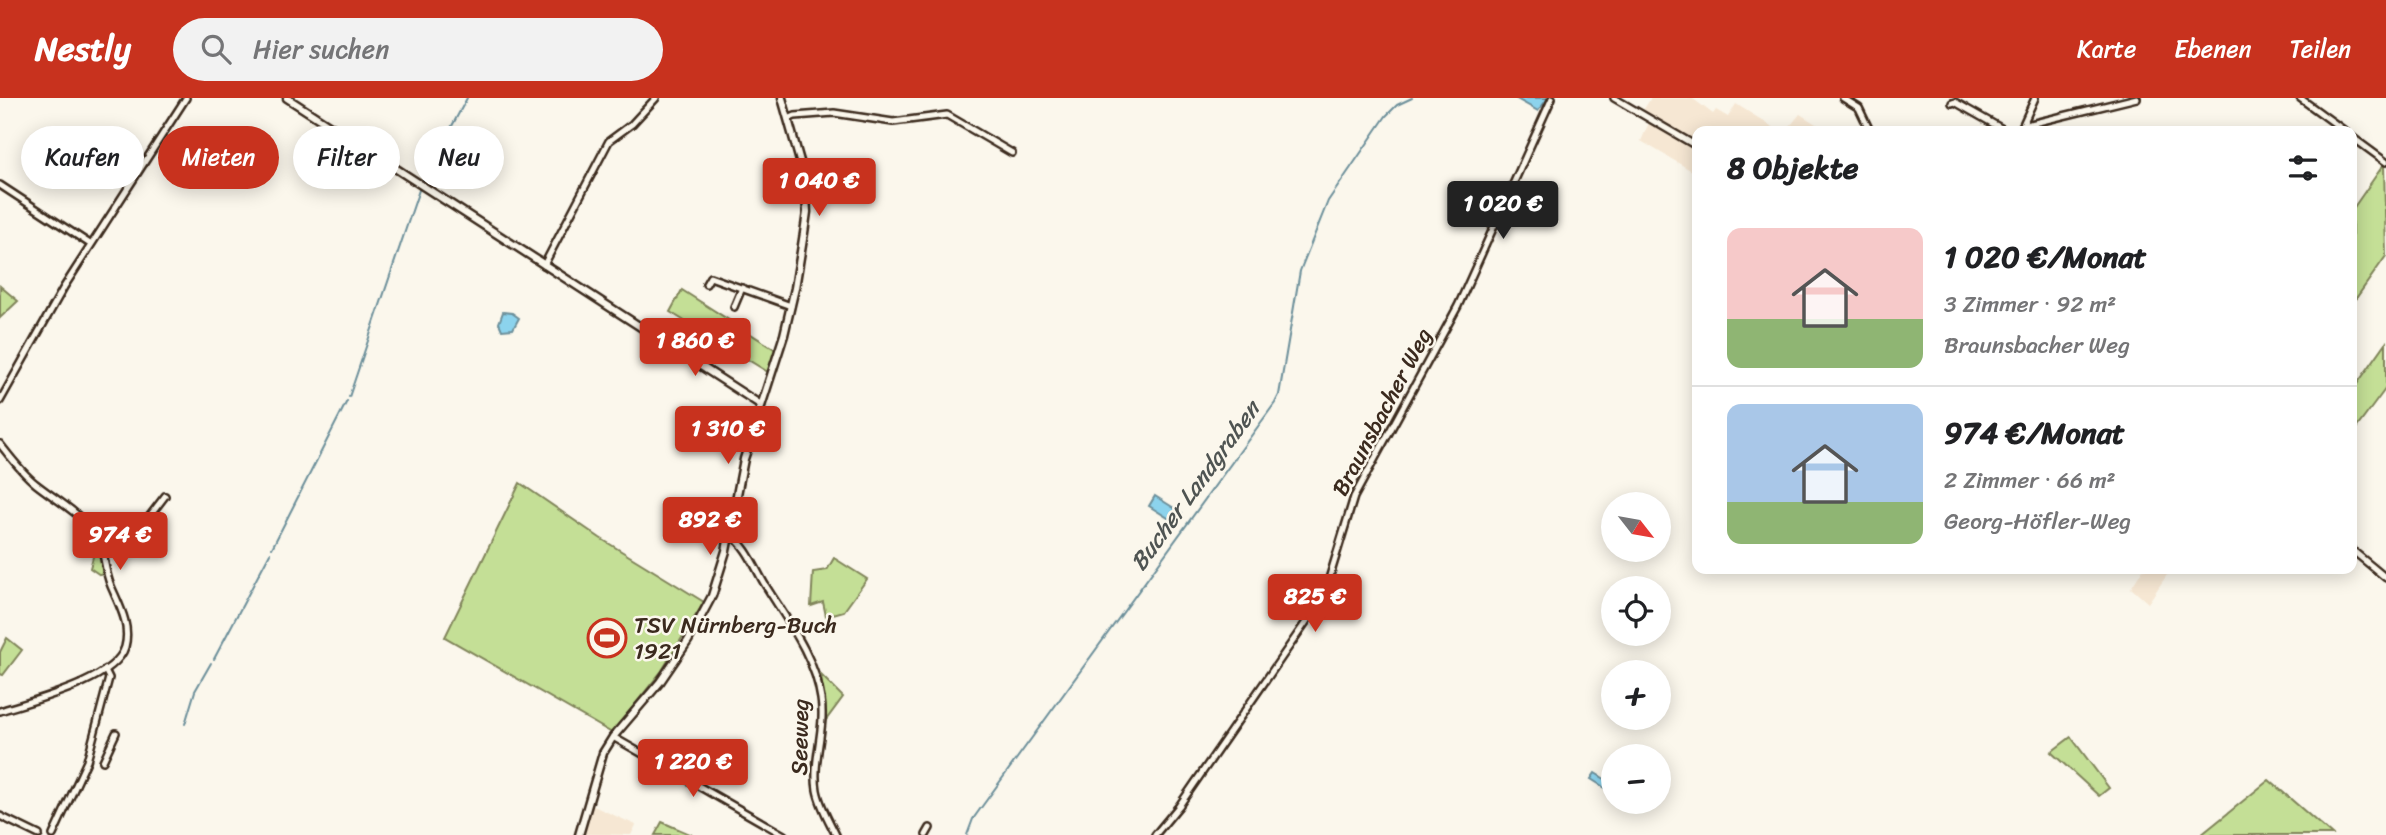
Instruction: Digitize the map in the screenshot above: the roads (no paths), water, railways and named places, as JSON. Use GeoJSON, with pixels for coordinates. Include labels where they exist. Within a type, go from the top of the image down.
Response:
{"type":"FeatureCollection","features":[{"type":"Feature","properties":{"kind":"street"},"geometry":{"type":"LineString","coordinates":[[0,401],[90,244],[186,98]]}},
{"type":"Feature","properties":{"kind":"street"},"geometry":{"type":"LineString","coordinates":[[287,98],[761,405]]}},
{"type":"Feature","properties":{"kind":"street"},"geometry":{"type":"LineString","coordinates":[[544,265],[610,141],[632,124],[656,98]]}},
{"type":"Feature","properties":{"kind":"street"},"geometry":{"type":"LineString","coordinates":[[579,835],[599,762],[613,737],[655,688],[692,633],[713,592],[730,536],[744,459],[791,306],[801,255],[807,202],[801,161],[782,98]]}},
{"type":"Feature","properties":{"kind":"street","name":"Braunsbacher Weg"},"geometry":{"type":"LineString","coordinates":[[1155,835],[1179,806],[1315,609],[1329,579],[1357,491],[1458,306],[1552,98]]}},
{"type":"Feature","properties":{"kind":"street"},"geometry":{"type":"LineString","coordinates":[[1614,98],[1692,144]]}},
{"type":"Feature","properties":{"kind":"street"},"geometry":{"type":"LineString","coordinates":[[1843,98],[1859,108],[1868,126]]}},
{"type":"Feature","properties":{"kind":"street"},"geometry":{"type":"LineString","coordinates":[[1859,108],[1863,98]]}},
{"type":"Feature","properties":{"kind":"street"},"geometry":{"type":"LineString","coordinates":[[2022,126],[2035,98]]}},
{"type":"Feature","properties":{"kind":"street"},"geometry":{"type":"LineString","coordinates":[[2032,126],[2137,98]]}},
{"type":"Feature","properties":{"kind":"street"},"geometry":{"type":"LineString","coordinates":[[2300,98],[2338,126]]}},
{"type":"Feature","properties":{"kind":"street"},"geometry":{"type":"LineString","coordinates":[[1952,103],[1955,102],[1997,126]]}},
{"type":"Feature","properties":{"kind":"street"},"geometry":{"type":"LineString","coordinates":[[788,119],[834,113],[893,122],[947,115],[1012,153]]}},
{"type":"Feature","properties":{"kind":"street"},"geometry":{"type":"LineString","coordinates":[[2357,141],[2386,162]]}},
{"type":"Feature","properties":{"kind":"street"},"geometry":{"type":"LineString","coordinates":[[0,185],[90,244]]}},
{"type":"Feature","properties":{"kind":"street"},"geometry":{"type":"LineString","coordinates":[[706,284],[710,277],[791,306]]}},
{"type":"Feature","properties":{"kind":"street"},"geometry":{"type":"LineString","coordinates":[[734,307],[742,288]]}},
{"type":"Feature","properties":{"kind":"street"},"geometry":{"type":"LineString","coordinates":[[0,444],[33,482],[82,519],[94,532],[104,556],[105,570],[124,618],[125,648],[105,670],[80,685],[0,711]]}},
{"type":"Feature","properties":{"kind":"street"},"geometry":{"type":"LineString","coordinates":[[104,556],[139,530],[165,496]]}},
{"type":"Feature","properties":{"kind":"street","name":"Seeweg"},"geometry":{"type":"LineString","coordinates":[[730,536],[739,542],[776,602],[807,655],[817,678],[822,701],[817,793],[836,835]]}},
{"type":"Feature","properties":{"kind":"street"},"geometry":{"type":"LineString","coordinates":[[2357,554],[2386,578]]}},
{"type":"Feature","properties":{"kind":"street"},"geometry":{"type":"LineString","coordinates":[[53,835],[92,747],[109,678],[105,670]]}},
{"type":"Feature","properties":{"kind":"street"},"geometry":{"type":"LineString","coordinates":[[103,761],[116,733]]}},
{"type":"Feature","properties":{"kind":"street"},"geometry":{"type":"LineString","coordinates":[[613,737],[785,835]]}},
{"type":"Feature","properties":{"kind":"street"},"geometry":{"type":"LineString","coordinates":[[92,747],[107,752]]}},
{"type":"Feature","properties":{"kind":"street"},"geometry":{"type":"LineString","coordinates":[[0,816],[39,835]]}},
{"type":"Feature","properties":{"kind":"street"},"geometry":{"type":"LineString","coordinates":[[926,835],[930,828]]}},
{"type":"Feature","properties":{"kind":"water"},"geometry":{"type":"Polygon","coordinates":[[[1515,98],[1548,98],[1538,111],[1515,98]]]}},
{"type":"Feature","properties":{"kind":"water"},"geometry":{"type":"Polygon","coordinates":[[[503,312],[512,313],[519,318],[513,329],[502,330],[499,323],[503,312]]]}},
{"type":"Feature","properties":{"kind":"water"},"geometry":{"type":"Polygon","coordinates":[[[1155,496],[1182,513],[1176,523],[1149,506],[1155,496]]]}},
{"type":"Feature","properties":{"kind":"water"},"geometry":{"type":"Polygon","coordinates":[[[1595,773],[1601,777],[1601,785],[1591,779],[1595,773]]]}},
{"type":"Feature","properties":{"kind":"waterway"},"geometry":{"type":"LineString","coordinates":[[452,126],[467,98]]}},
{"type":"Feature","properties":{"kind":"waterway","name":"Bucher Landgraben"},"geometry":{"type":"LineString","coordinates":[[967,835],[973,819],[1275,403],[1279,395],[1300,271],[1328,201],[1386,116],[1397,105],[1412,98]]}},
{"type":"Feature","properties":{"kind":"waterway"},"geometry":{"type":"LineString","coordinates":[[349,397],[419,189]]}},
{"type":"Feature","properties":{"kind":"waterway"},"geometry":{"type":"LineString","coordinates":[[272,548],[347,401]]}},
{"type":"Feature","properties":{"kind":"waterway"},"geometry":{"type":"LineString","coordinates":[[214,659],[270,553]]}},
{"type":"Feature","properties":{"kind":"waterway"},"geometry":{"type":"LineString","coordinates":[[185,724],[195,691],[211,663]]}},
{"type":"Feature","properties":{"kind":"place","name":"TSV Nürnberg-Buch 1921"},"geometry":{"type":"Point","coordinates":[607,638]}}]}
